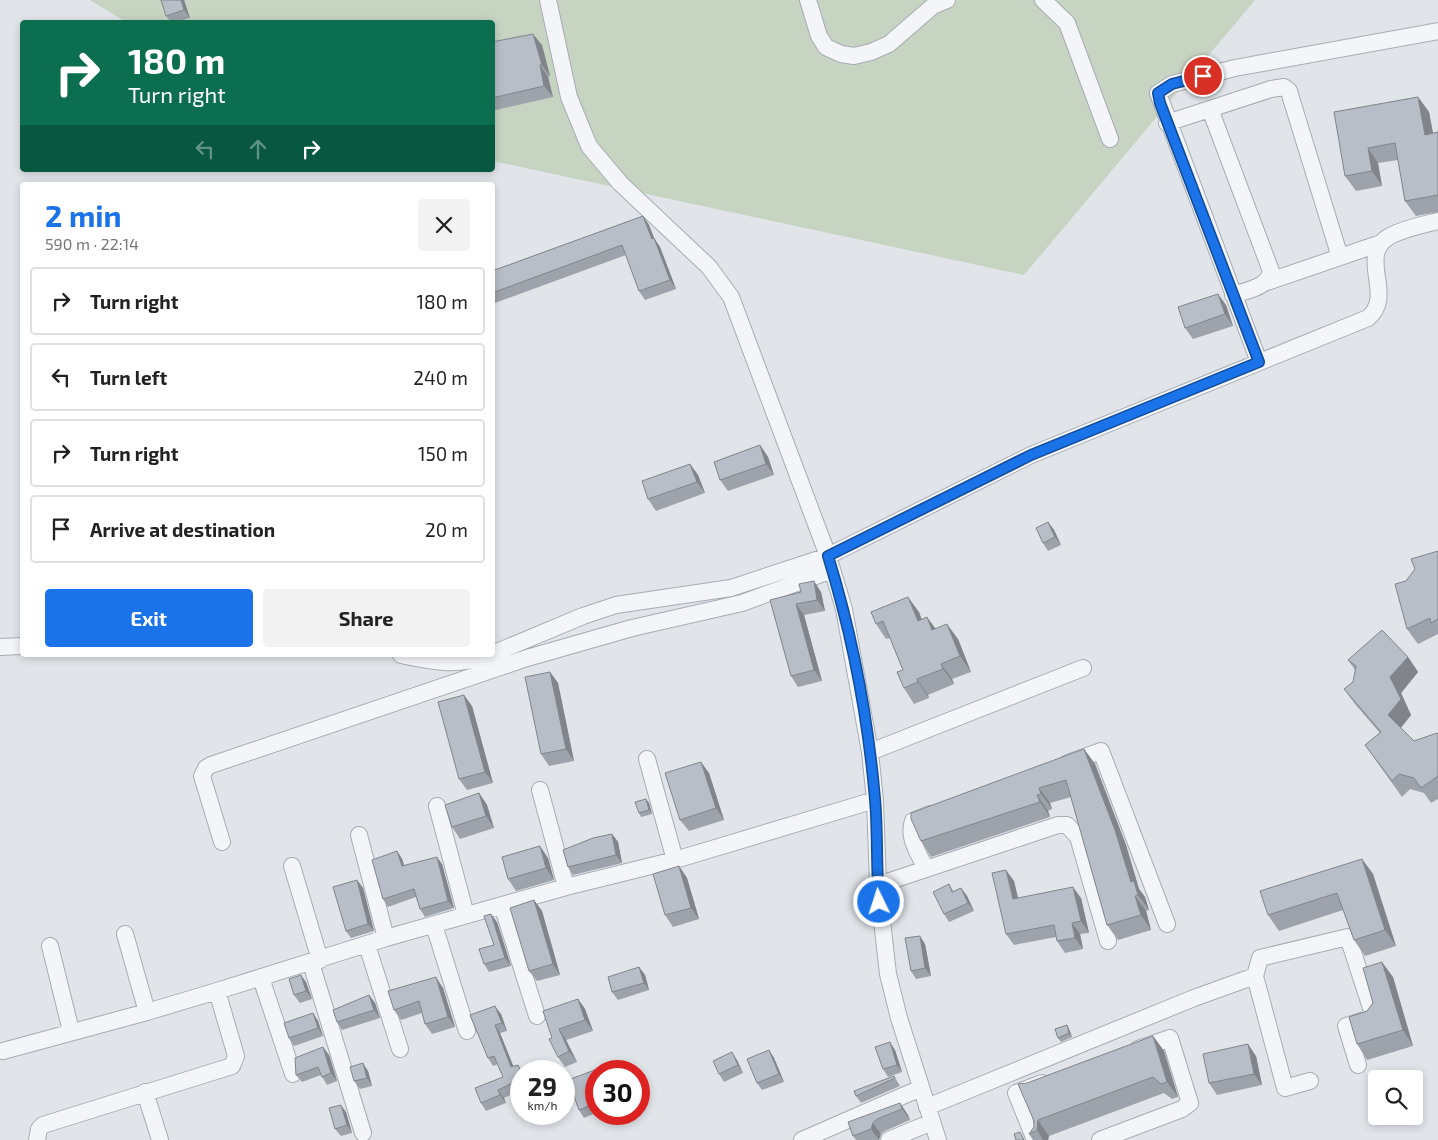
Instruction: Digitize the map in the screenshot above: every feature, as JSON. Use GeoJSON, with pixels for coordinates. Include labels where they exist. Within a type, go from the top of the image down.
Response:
{"type":"FeatureCollection","features":[{"type":"Feature","properties":{"kind":"street"},"geometry":{"type":"LineString","coordinates":[[548,0],[569,97],[589,146],[620,182],[709,267],[729,292],[830,563],[844,609],[870,752],[875,800],[878,885],[888,974],[938,1140]]}},
{"type":"Feature","properties":{"kind":"street"},"geometry":{"type":"LineString","coordinates":[[808,0],[819,36],[826,48],[841,54],[854,56],[871,52],[889,44],[933,6],[947,0]]}},
{"type":"Feature","properties":{"kind":"street"},"geometry":{"type":"LineString","coordinates":[[1044,0],[1067,23],[1110,140]]}},
{"type":"Feature","properties":{"kind":"street"},"geometry":{"type":"LineString","coordinates":[[1259,362],[1167,123],[1158,93],[1172,84],[1235,68],[1438,31]]}},
{"type":"Feature","properties":{"kind":"street"},"geometry":{"type":"LineString","coordinates":[[1167,123],[1271,89],[1284,87],[1289,91],[1340,257]]}},
{"type":"Feature","properties":{"kind":"street"},"geometry":{"type":"LineString","coordinates":[[1210,109],[1268,262],[1270,271],[1267,282]]}},
{"type":"Feature","properties":{"kind":"street"},"geometry":{"type":"LineString","coordinates":[[1233,295],[1381,243],[1389,236],[1405,230],[1438,221]]}},
{"type":"Feature","properties":{"kind":"street"},"geometry":{"type":"LineString","coordinates":[[222,842],[202,776],[206,768],[211,765],[527,658],[632,628],[742,603],[830,563],[1031,455],[1372,314],[1379,304],[1380,296],[1374,259],[1381,243]]}},
{"type":"Feature","properties":{"kind":"street"},"geometry":{"type":"LineString","coordinates":[[495,652],[583,616],[616,606],[731,588],[830,563]]}},
{"type":"Feature","properties":{"kind":"street"},"geometry":{"type":"LineString","coordinates":[[0,647],[20,646]]}},
{"type":"Feature","properties":{"kind":"street"},"geometry":{"type":"LineString","coordinates":[[410,657],[438,663],[460,664],[482,657]]}},
{"type":"Feature","properties":{"kind":"street"},"geometry":{"type":"LineString","coordinates":[[870,752],[1083,668]]}},
{"type":"Feature","properties":{"kind":"street"},"geometry":{"type":"LineString","coordinates":[[1056,768],[1101,751],[1167,924]]}},
{"type":"Feature","properties":{"kind":"street"},"geometry":{"type":"LineString","coordinates":[[647,759],[675,860]]}},
{"type":"Feature","properties":{"kind":"street"},"geometry":{"type":"LineString","coordinates":[[540,790],[566,887]]}},
{"type":"Feature","properties":{"kind":"street"},"geometry":{"type":"LineString","coordinates":[[2,1051],[147,1012],[316,962],[386,938],[566,887],[675,860],[875,800]]}},
{"type":"Feature","properties":{"kind":"street"},"geometry":{"type":"LineString","coordinates":[[438,806],[466,915]]}},
{"type":"Feature","properties":{"kind":"street"},"geometry":{"type":"LineString","coordinates":[[926,869],[911,836],[913,821],[948,807]]}},
{"type":"Feature","properties":{"kind":"street"},"geometry":{"type":"LineString","coordinates":[[878,885],[1058,825],[1067,826],[1078,837],[1108,940]]}},
{"type":"Feature","properties":{"kind":"street"},"geometry":{"type":"LineString","coordinates":[[359,835],[386,938]]}},
{"type":"Feature","properties":{"kind":"street"},"geometry":{"type":"LineString","coordinates":[[292,866],[316,962],[363,1132]]}},
{"type":"Feature","properties":{"kind":"street"},"geometry":{"type":"LineString","coordinates":[[502,905],[537,1016]]}},
{"type":"Feature","properties":{"kind":"street"},"geometry":{"type":"LineString","coordinates":[[434,925],[467,1031]]}},
{"type":"Feature","properties":{"kind":"street"},"geometry":{"type":"LineString","coordinates":[[125,934],[147,1012]]}},
{"type":"Feature","properties":{"kind":"street"},"geometry":{"type":"LineString","coordinates":[[1310,1081],[1285,1088],[1255,976],[1260,958],[1348,937],[1374,1017],[1346,1026],[1358,1065]]}},
{"type":"Feature","properties":{"kind":"street"},"geometry":{"type":"LineString","coordinates":[[367,945],[400,1049]]}},
{"type":"Feature","properties":{"kind":"street"},"geometry":{"type":"LineString","coordinates":[[50,946],[71,1031]]}},
{"type":"Feature","properties":{"kind":"street"},"geometry":{"type":"LineString","coordinates":[[889,1140],[930,1115],[1194,998],[1255,976]]}},
{"type":"Feature","properties":{"kind":"street"},"geometry":{"type":"LineString","coordinates":[[261,978],[293,1074]]}},
{"type":"Feature","properties":{"kind":"street"},"geometry":{"type":"LineString","coordinates":[[38,1140],[39,1129],[44,1125],[144,1092],[232,1066],[236,1056],[217,990]]}},
{"type":"Feature","properties":{"kind":"street"},"geometry":{"type":"LineString","coordinates":[[1100,1140],[1182,1109],[1190,1103],[1170,1038],[1125,1054]]}},
{"type":"Feature","properties":{"kind":"street"},"geometry":{"type":"LineString","coordinates":[[1035,1140],[1016,1092],[1062,1076]]}},
{"type":"Feature","properties":{"kind":"street"},"geometry":{"type":"LineString","coordinates":[[802,1140],[921,1088]]}},
{"type":"Feature","properties":{"kind":"street"},"geometry":{"type":"LineString","coordinates":[[144,1092],[160,1140]]}},
{"type":"Feature","properties":{"kind":"green space"},"geometry":{"type":"Polygon","coordinates":[[[90,0],[1255,0],[1024,275],[495,161],[495,20],[123,20],[90,0]]]}},
{"type":"Feature","properties":{"kind":"building"},"geometry":{"type":"Polygon","coordinates":[[[161,0],[181,0],[184,10],[166,16],[161,0]]]}},
{"type":"Feature","properties":{"kind":"building"},"geometry":{"type":"Polygon","coordinates":[[[533,34],[542,65],[540,65],[544,86],[495,97],[495,41],[533,34]]]}},
{"type":"Feature","properties":{"kind":"building"},"geometry":{"type":"Polygon","coordinates":[[[1418,97],[1425,135],[1438,132],[1438,195],[1405,201],[1395,143],[1368,148],[1372,171],[1345,176],[1334,112],[1418,97]]]}},
{"type":"Feature","properties":{"kind":"building"},"geometry":{"type":"Polygon","coordinates":[[[643,216],[652,239],[654,238],[670,280],[639,291],[622,245],[495,292],[495,270],[643,216]]]}},
{"type":"Feature","properties":{"kind":"building"},"geometry":{"type":"Polygon","coordinates":[[[1218,294],[1225,314],[1185,328],[1178,307],[1218,294]]]}},
{"type":"Feature","properties":{"kind":"building"},"geometry":{"type":"Polygon","coordinates":[[[760,445],[766,464],[720,480],[714,462],[760,445]]]}},
{"type":"Feature","properties":{"kind":"building"},"geometry":{"type":"Polygon","coordinates":[[[690,464],[697,482],[648,499],[642,481],[690,464]]]}},
{"type":"Feature","properties":{"kind":"building"},"geometry":{"type":"Polygon","coordinates":[[[1048,522],[1055,537],[1043,543],[1036,528],[1048,522]]]}},
{"type":"Feature","properties":{"kind":"building"},"geometry":{"type":"Polygon","coordinates":[[[1438,551],[1438,619],[1431,623],[1430,618],[1407,629],[1395,584],[1406,581],[1415,569],[1411,559],[1438,551]]]}},
{"type":"Feature","properties":{"kind":"building"},"geometry":{"type":"Polygon","coordinates":[[[814,581],[817,600],[796,604],[814,670],[791,676],[770,600],[801,592],[799,584],[814,581]]]}},
{"type":"Feature","properties":{"kind":"building"},"geometry":{"type":"Polygon","coordinates":[[[908,597],[918,621],[927,617],[932,630],[947,624],[960,656],[941,664],[943,669],[917,679],[918,682],[904,688],[897,672],[903,670],[883,621],[876,624],[871,612],[908,597]]]}},
{"type":"Feature","properties":{"kind":"building"},"geometry":{"type":"Polygon","coordinates":[[[1382,630],[1408,657],[1390,677],[1401,699],[1388,715],[1414,741],[1438,734],[1438,776],[1421,788],[1414,778],[1399,774],[1392,781],[1365,745],[1381,732],[1344,689],[1353,682],[1356,666],[1348,660],[1382,630]]]}},
{"type":"Feature","properties":{"kind":"building"},"geometry":{"type":"Polygon","coordinates":[[[550,672],[566,749],[541,754],[525,677],[550,672]]]}},
{"type":"Feature","properties":{"kind":"building"},"geometry":{"type":"Polygon","coordinates":[[[464,695],[485,772],[459,779],[438,702],[464,695]]]}},
{"type":"Feature","properties":{"kind":"building"},"geometry":{"type":"Polygon","coordinates":[[[1084,749],[1115,830],[1131,882],[1134,881],[1138,895],[1135,896],[1141,915],[1107,925],[1066,780],[1039,788],[1041,794],[1037,795],[1040,802],[921,841],[911,819],[911,813],[1084,749]]]}},
{"type":"Feature","properties":{"kind":"building"},"geometry":{"type":"Polygon","coordinates":[[[701,762],[716,808],[680,820],[665,773],[701,762]]]}},
{"type":"Feature","properties":{"kind":"building"},"geometry":{"type":"Polygon","coordinates":[[[479,793],[486,816],[452,827],[445,805],[479,793]]]}},
{"type":"Feature","properties":{"kind":"building"},"geometry":{"type":"Polygon","coordinates":[[[646,799],[649,810],[639,813],[635,802],[646,799]]]}},
{"type":"Feature","properties":{"kind":"building"},"geometry":{"type":"Polygon","coordinates":[[[612,834],[616,855],[568,867],[563,850],[593,838],[612,834]]]}},
{"type":"Feature","properties":{"kind":"building"},"geometry":{"type":"Polygon","coordinates":[[[540,846],[546,868],[508,879],[502,857],[540,846]]]}},
{"type":"Feature","properties":{"kind":"building"},"geometry":{"type":"Polygon","coordinates":[[[397,851],[402,866],[437,857],[448,901],[420,909],[414,889],[383,899],[372,860],[397,851]]]}},
{"type":"Feature","properties":{"kind":"building"},"geometry":{"type":"Polygon","coordinates":[[[1362,859],[1385,930],[1354,940],[1337,893],[1268,915],[1260,891],[1362,859]]]}},
{"type":"Feature","properties":{"kind":"building"},"geometry":{"type":"Polygon","coordinates":[[[679,866],[691,908],[665,915],[653,874],[679,866]]]}},
{"type":"Feature","properties":{"kind":"building"},"geometry":{"type":"Polygon","coordinates":[[[1006,870],[1013,899],[1073,887],[1081,921],[1072,923],[1075,938],[1057,941],[1054,925],[1006,934],[992,873],[1006,870]]]}},
{"type":"Feature","properties":{"kind":"building"},"geometry":{"type":"Polygon","coordinates":[[[357,880],[368,924],[346,931],[333,887],[357,880]]]}},
{"type":"Feature","properties":{"kind":"building"},"geometry":{"type":"Polygon","coordinates":[[[949,884],[952,892],[961,888],[968,903],[944,914],[933,892],[949,884]]]}},
{"type":"Feature","properties":{"kind":"building"},"geometry":{"type":"Polygon","coordinates":[[[534,900],[553,964],[529,971],[510,908],[534,900]]]}},
{"type":"Feature","properties":{"kind":"building"},"geometry":{"type":"Polygon","coordinates":[[[491,914],[505,958],[484,964],[479,949],[494,945],[484,916],[491,914]]]}},
{"type":"Feature","properties":{"kind":"building"},"geometry":{"type":"Polygon","coordinates":[[[920,936],[925,968],[911,971],[905,938],[920,936]]]}},
{"type":"Feature","properties":{"kind":"building"},"geometry":{"type":"Polygon","coordinates":[[[1382,962],[1403,1030],[1357,1044],[1349,1017],[1367,1011],[1373,1003],[1363,968],[1382,962]]]}},
{"type":"Feature","properties":{"kind":"building"},"geometry":{"type":"Polygon","coordinates":[[[639,967],[644,983],[612,992],[608,977],[639,967]]]}},
{"type":"Feature","properties":{"kind":"building"},"geometry":{"type":"Polygon","coordinates":[[[301,975],[306,991],[294,995],[289,979],[301,975]]]}},
{"type":"Feature","properties":{"kind":"building"},"geometry":{"type":"Polygon","coordinates":[[[436,977],[448,1017],[425,1024],[419,1001],[394,1010],[388,991],[436,977]]]}},
{"type":"Feature","properties":{"kind":"building"},"geometry":{"type":"Polygon","coordinates":[[[369,995],[374,1010],[337,1022],[333,1010],[369,995]]]}},
{"type":"Feature","properties":{"kind":"building"},"geometry":{"type":"Polygon","coordinates":[[[578,999],[585,1020],[559,1029],[569,1051],[558,1057],[549,1039],[552,1038],[543,1011],[578,999]]]}},
{"type":"Feature","properties":{"kind":"building"},"geometry":{"type":"Polygon","coordinates":[[[495,1006],[502,1023],[495,1025],[510,1064],[510,1084],[498,1090],[500,1095],[481,1103],[475,1088],[503,1077],[494,1056],[488,1058],[470,1015],[495,1006]]]}},
{"type":"Feature","properties":{"kind":"building"},"geometry":{"type":"Polygon","coordinates":[[[313,1013],[318,1028],[289,1038],[284,1023],[313,1013]]]}},
{"type":"Feature","properties":{"kind":"building"},"geometry":{"type":"Polygon","coordinates":[[[1067,1025],[1069,1033],[1058,1038],[1055,1029],[1067,1025]]]}},
{"type":"Feature","properties":{"kind":"building"},"geometry":{"type":"Polygon","coordinates":[[[1153,1036],[1167,1082],[1161,1084],[1153,1077],[1038,1120],[1037,1130],[1029,1134],[1034,1127],[1034,1121],[1018,1084],[1027,1083],[1153,1036]]]}},
{"type":"Feature","properties":{"kind":"building"},"geometry":{"type":"Polygon","coordinates":[[[890,1042],[897,1065],[883,1069],[875,1047],[890,1042]]]}},
{"type":"Feature","properties":{"kind":"building"},"geometry":{"type":"Polygon","coordinates":[[[1248,1044],[1254,1074],[1209,1083],[1203,1054],[1248,1044]]]}},
{"type":"Feature","properties":{"kind":"building"},"geometry":{"type":"Polygon","coordinates":[[[323,1047],[331,1073],[322,1077],[318,1067],[296,1075],[295,1058],[323,1047]]]}},
{"type":"Feature","properties":{"kind":"building"},"geometry":{"type":"Polygon","coordinates":[[[769,1050],[779,1074],[757,1083],[747,1059],[769,1050]]]}},
{"type":"Feature","properties":{"kind":"building"},"geometry":{"type":"Polygon","coordinates":[[[732,1052],[738,1065],[719,1074],[713,1061],[732,1052]]]}},
{"type":"Feature","properties":{"kind":"building"},"geometry":{"type":"Polygon","coordinates":[[[363,1063],[367,1078],[354,1081],[350,1067],[363,1063]]]}},
{"type":"Feature","properties":{"kind":"building"},"geometry":{"type":"Polygon","coordinates":[[[585,1074],[585,1108],[579,1110],[575,1099],[575,1077],[585,1074]]]}},
{"type":"Feature","properties":{"kind":"building"},"geometry":{"type":"Polygon","coordinates":[[[894,1076],[895,1078],[856,1096],[854,1091],[894,1076]]]}},
{"type":"Feature","properties":{"kind":"building"},"geometry":{"type":"Polygon","coordinates":[[[900,1103],[902,1109],[877,1119],[871,1129],[853,1136],[848,1122],[900,1103]]]}},
{"type":"Feature","properties":{"kind":"building"},"geometry":{"type":"Polygon","coordinates":[[[341,1105],[347,1125],[335,1129],[329,1108],[341,1105]]]}},
{"type":"Feature","properties":{"kind":"building"},"geometry":{"type":"Polygon","coordinates":[[[1020,1132],[1024,1140],[1016,1140],[1014,1134],[1020,1132]]]}},
{"type":"Feature","properties":{"kind":"route"},"geometry":{"type":"LineString","coordinates":[[879,902],[875,800],[870,752],[844,609],[828,556],[1031,455],[1259,362],[1160,103],[1158,93],[1164,87],[1203,76]]}}]}
